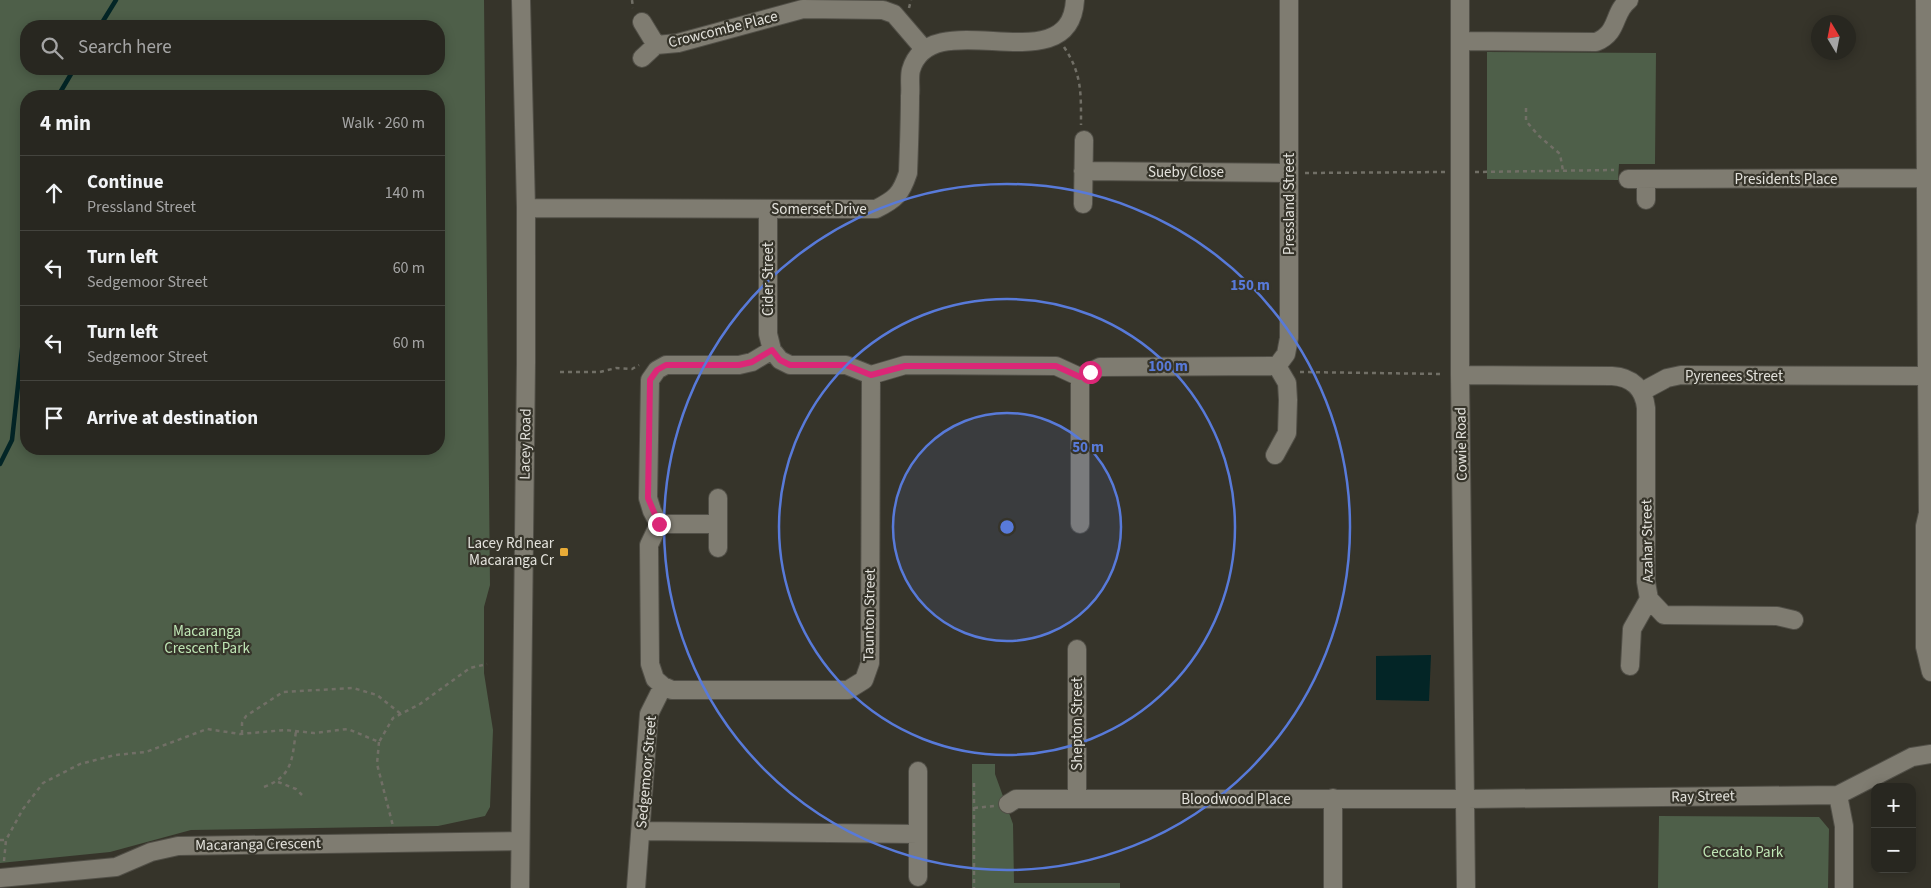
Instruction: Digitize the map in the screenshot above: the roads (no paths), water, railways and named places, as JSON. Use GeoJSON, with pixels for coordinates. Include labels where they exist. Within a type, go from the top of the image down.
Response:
{"type":"FeatureCollection","features":[{"type":"Feature","properties":{"kind":"street","name":"Lacey Road"},"geometry":{"type":"LineString","coordinates":[[520,888],[526,208],[521,0]]}},
{"type":"Feature","properties":{"kind":"street"},"geometry":{"type":"LineString","coordinates":[[924,49],[948,40],[1037,41],[1055,36],[1066,29],[1074,15],[1076,0]]}},
{"type":"Feature","properties":{"kind":"street","name":"Pressland Street"},"geometry":{"type":"LineString","coordinates":[[1277,366],[1286,354],[1289,338],[1288,0]]}},
{"type":"Feature","properties":{"kind":"street","name":"Cowie Road"},"geometry":{"type":"LineString","coordinates":[[1460,0],[1452,374],[1466,799],[1466,888]]}},
{"type":"Feature","properties":{"kind":"street"},"geometry":{"type":"LineString","coordinates":[[1460,41],[1596,42],[1613,30],[1619,10],[1629,0]]}},
{"type":"Feature","properties":{"kind":"street"},"geometry":{"type":"LineString","coordinates":[[1925,0],[1924,126],[1929,222],[1927,376],[1930,514],[1925,526],[1925,647],[1931,672]]}},
{"type":"Feature","properties":{"kind":"street","name":"Crowcombe Place"},"geometry":{"type":"LineString","coordinates":[[642,58],[656,45],[678,43],[789,12],[803,10],[883,10],[894,14],[924,49]]}},
{"type":"Feature","properties":{"kind":"street","name":"Crowcombe Place"},"geometry":{"type":"LineString","coordinates":[[642,22],[656,45]]}},
{"type":"Feature","properties":{"kind":"street","name":"Somerset Drive"},"geometry":{"type":"LineString","coordinates":[[526,208],[876,209],[893,200],[903,189],[908,173],[911,69],[924,49]]}},
{"type":"Feature","properties":{"kind":"street"},"geometry":{"type":"LineString","coordinates":[[1083,204],[1084,140]]}},
{"type":"Feature","properties":{"kind":"street","name":"Sueby Close"},"geometry":{"type":"LineString","coordinates":[[1084,171],[1289,173]]}},
{"type":"Feature","properties":{"kind":"street","name":"Presidents Place"},"geometry":{"type":"LineString","coordinates":[[1628,179],[1926,178]]}},
{"type":"Feature","properties":{"kind":"street"},"geometry":{"type":"LineString","coordinates":[[1646,179],[1646,200]]}},
{"type":"Feature","properties":{"kind":"street","name":"Cider Street"},"geometry":{"type":"LineString","coordinates":[[768,209],[768,334],[772,350]]}},
{"type":"Feature","properties":{"kind":"street"},"geometry":{"type":"LineString","coordinates":[[663,686],[655,679],[650,664],[649,545],[659,524],[648,498],[650,380],[657,370],[666,365],[739,365],[752,362],[772,350],[780,360],[790,365],[846,365],[871,375],[905,366],[1056,366],[1080,377]]}},
{"type":"Feature","properties":{"kind":"street"},"geometry":{"type":"LineString","coordinates":[[1080,377],[1100,367],[1277,366],[1287,384],[1288,400],[1287,432],[1275,455]]}},
{"type":"Feature","properties":{"kind":"street"},"geometry":{"type":"LineString","coordinates":[[1452,374],[1619,376],[1630,380],[1641,392]]}},
{"type":"Feature","properties":{"kind":"street","name":"Taunton Street"},"geometry":{"type":"LineString","coordinates":[[663,686],[672,690],[848,690],[864,680],[870,662],[871,375]]}},
{"type":"Feature","properties":{"kind":"street","name":"Pyrenees Street"},"geometry":{"type":"LineString","coordinates":[[1641,392],[1667,378],[1682,375],[1927,376]]}},
{"type":"Feature","properties":{"kind":"street"},"geometry":{"type":"LineString","coordinates":[[1080,377],[1080,524]]}},
{"type":"Feature","properties":{"kind":"street","name":"Azahar Street"},"geometry":{"type":"LineString","coordinates":[[1641,392],[1646,408],[1646,582],[1649,599],[1664,615],[1777,616],[1794,620]]}},
{"type":"Feature","properties":{"kind":"street"},"geometry":{"type":"LineString","coordinates":[[718,498],[718,548]]}},
{"type":"Feature","properties":{"kind":"street"},"geometry":{"type":"LineString","coordinates":[[659,524],[718,524]]}},
{"type":"Feature","properties":{"kind":"street"},"geometry":{"type":"LineString","coordinates":[[1630,666],[1632,629],[1649,599]]}},
{"type":"Feature","properties":{"kind":"street","name":"Shepton Street"},"geometry":{"type":"LineString","coordinates":[[1077,649],[1077,799]]}},
{"type":"Feature","properties":{"kind":"street","name":"Sedgemoor Street"},"geometry":{"type":"LineString","coordinates":[[636,888],[650,714],[663,686]]}},
{"type":"Feature","properties":{"kind":"street","name":"Ray Street"},"geometry":{"type":"LineString","coordinates":[[1466,799],[1838,795],[1912,757],[1931,754]]}},
{"type":"Feature","properties":{"kind":"street"},"geometry":{"type":"LineString","coordinates":[[918,771],[918,877]]}},
{"type":"Feature","properties":{"kind":"street"},"geometry":{"type":"LineString","coordinates":[[1838,795],[1844,826],[1844,888]]}},
{"type":"Feature","properties":{"kind":"street"},"geometry":{"type":"LineString","coordinates":[[1333,798],[1333,888]]}},
{"type":"Feature","properties":{"kind":"street","name":"Bloodwood Place"},"geometry":{"type":"LineString","coordinates":[[1008,804],[1016,799],[1466,799]]}},
{"type":"Feature","properties":{"kind":"street"},"geometry":{"type":"LineString","coordinates":[[641,831],[918,834]]}},
{"type":"Feature","properties":{"kind":"street","name":"Macaranga Crescent"},"geometry":{"type":"LineString","coordinates":[[1,878],[116,867],[151,852],[178,846],[520,841]]}},
{"type":"Feature","properties":{"kind":"water"},"geometry":{"type":"Polygon","coordinates":[[[1431,655],[1429,701],[1376,700],[1376,656],[1431,655]]]}},
{"type":"Feature","properties":{"kind":"waterway"},"geometry":{"type":"LineString","coordinates":[[104,20],[116,0]]}},
{"type":"Feature","properties":{"kind":"waterway"},"geometry":{"type":"LineString","coordinates":[[62,90],[70,75]]}},
{"type":"Feature","properties":{"kind":"waterway"},"geometry":{"type":"LineString","coordinates":[[0,464],[12,440],[20,367]]}},
{"type":"Feature","properties":{"kind":"place","name":"Lacey Rd near Macaranga Cr"},"geometry":{"type":"Point","coordinates":[564,552]}},
{"type":"Feature","properties":{"kind":"park label","name":"Macaranga Crescent Park"},"geometry":{"type":"Point","coordinates":[207,640]}},
{"type":"Feature","properties":{"kind":"park label","name":"Ceccato Park"},"geometry":{"type":"Point","coordinates":[1743,852]}}]}
